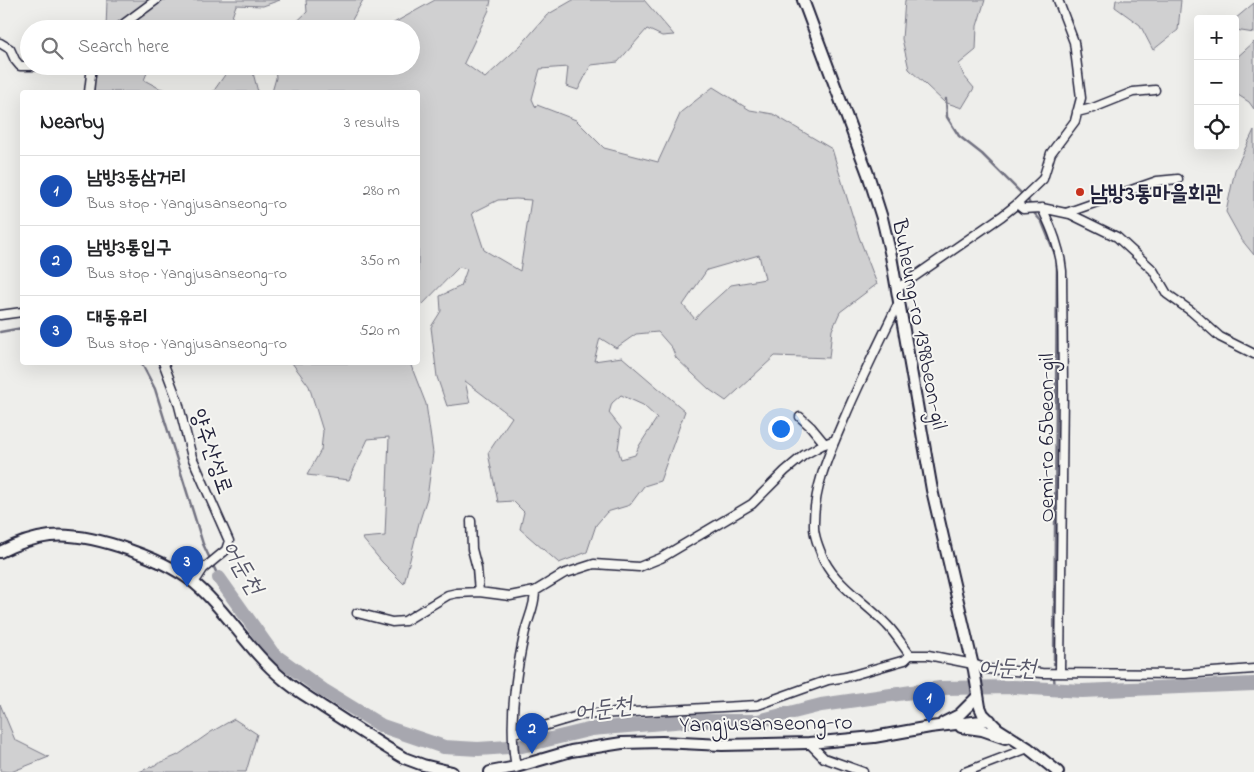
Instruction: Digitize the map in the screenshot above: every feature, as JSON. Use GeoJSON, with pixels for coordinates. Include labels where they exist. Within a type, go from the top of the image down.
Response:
{"type":"FeatureCollection","features":[{"type":"Feature","properties":{"kind":"street"},"geometry":{"type":"LineString","coordinates":[[129,20],[156,0]]}},
{"type":"Feature","properties":{"kind":"street","name":"Buheung-ro 1398beon-gil"},"geometry":{"type":"LineString","coordinates":[[803,0],[868,174],[882,218],[898,288],[932,490],[978,696],[983,714],[990,720]]}},
{"type":"Feature","properties":{"kind":"street"},"geometry":{"type":"LineString","coordinates":[[898,288],[916,277],[1022,199],[1043,179],[1051,153],[1075,121],[1081,98],[1074,42],[1058,0]]}},
{"type":"Feature","properties":{"kind":"street"},"geometry":{"type":"LineString","coordinates":[[0,43],[10,48],[20,66]]}},
{"type":"Feature","properties":{"kind":"street"},"geometry":{"type":"LineString","coordinates":[[89,90],[91,75]]}},
{"type":"Feature","properties":{"kind":"street"},"geometry":{"type":"LineString","coordinates":[[1077,112],[1093,108],[1133,92],[1156,90]]}},
{"type":"Feature","properties":{"kind":"street"},"geometry":{"type":"LineString","coordinates":[[1066,213],[1157,181],[1178,179]]}},
{"type":"Feature","properties":{"kind":"street"},"geometry":{"type":"LineString","coordinates":[[1022,199],[1023,209],[1066,213],[1117,237],[1153,270],[1167,294],[1191,311],[1220,337],[1254,354]]}},
{"type":"Feature","properties":{"kind":"street","name":"Oemi-ro 65beon-gil"},"geometry":{"type":"LineString","coordinates":[[1035,209],[1052,227],[1061,253],[1062,271],[1063,389],[1060,672]]}},
{"type":"Feature","properties":{"kind":"street"},"geometry":{"type":"LineString","coordinates":[[900,301],[830,444],[814,503],[814,530],[825,560],[846,590],[862,601],[886,624],[910,654],[928,655],[973,667],[1042,673],[1103,674],[1176,674],[1254,669]]}},
{"type":"Feature","properties":{"kind":"street"},"geometry":{"type":"LineString","coordinates":[[0,315],[20,312]]}},
{"type":"Feature","properties":{"kind":"street","name":"양주산성로"},"geometry":{"type":"LineString","coordinates":[[164,365],[178,402],[192,457],[229,541],[226,550],[202,569],[194,583]]}},
{"type":"Feature","properties":{"kind":"street"},"geometry":{"type":"LineString","coordinates":[[800,417],[830,444]]}},
{"type":"Feature","properties":{"kind":"street"},"geometry":{"type":"LineString","coordinates":[[357,613],[392,622],[405,621],[448,596],[479,592],[510,596],[535,591],[563,574],[594,564],[639,567],[661,558],[752,504],[804,455],[830,444]]}},
{"type":"Feature","properties":{"kind":"street"},"geometry":{"type":"LineString","coordinates":[[471,521],[472,549],[477,568],[479,592]]}},
{"type":"Feature","properties":{"kind":"street"},"geometry":{"type":"LineString","coordinates":[[0,552],[34,538],[58,536],[83,537],[123,548],[145,557],[194,583],[225,615],[263,661],[284,680],[404,758],[452,772]]}},
{"type":"Feature","properties":{"kind":"street"},"geometry":{"type":"LineString","coordinates":[[515,762],[513,733],[515,687],[519,656],[525,629],[532,613],[535,591]]}},
{"type":"Feature","properties":{"kind":"street"},"geometry":{"type":"LineString","coordinates":[[513,733],[581,715],[758,705],[828,680],[846,677],[905,660],[910,654]]}},
{"type":"Feature","properties":{"kind":"street"},"geometry":{"type":"LineString","coordinates":[[930,728],[959,715],[978,696]]}},
{"type":"Feature","properties":{"kind":"street"},"geometry":{"type":"LineString","coordinates":[[990,720],[998,729],[1025,746],[1058,772]]}},
{"type":"Feature","properties":{"kind":"street","name":"Yangjusanseong-ro"},"geometry":{"type":"LineString","coordinates":[[490,772],[515,762],[571,750],[622,744],[662,742],[722,745],[809,744],[874,738],[990,720]]}},
{"type":"Feature","properties":{"kind":"street"},"geometry":{"type":"LineString","coordinates":[[930,728],[982,730],[1025,746]]}},
{"type":"Feature","properties":{"kind":"street"},"geometry":{"type":"LineString","coordinates":[[809,744],[824,758],[863,772]]}},
{"type":"Feature","properties":{"kind":"street"},"geometry":{"type":"LineString","coordinates":[[965,772],[1025,746]]}},
{"type":"Feature","properties":{"kind":"shaded area"},"geometry":{"type":"Polygon","coordinates":[[[107,0],[280,0],[263,6],[236,5],[231,20],[106,20],[107,0]]]}},
{"type":"Feature","properties":{"kind":"shaded area"},"geometry":{"type":"Polygon","coordinates":[[[306,0],[363,0],[352,20],[299,20],[307,12],[306,0]]]}},
{"type":"Feature","properties":{"kind":"shaded area"},"geometry":{"type":"Polygon","coordinates":[[[435,0],[491,0],[489,10],[464,63],[485,78],[521,45],[547,15],[573,0],[644,0],[674,35],[662,36],[647,29],[618,62],[591,65],[578,90],[566,86],[568,67],[540,69],[532,99],[536,108],[537,105],[576,120],[604,148],[658,162],[681,112],[713,87],[750,110],[773,114],[832,149],[859,237],[877,284],[840,312],[832,330],[829,358],[775,356],[726,401],[710,390],[676,358],[672,348],[658,332],[636,334],[616,348],[600,338],[594,361],[622,357],[685,411],[660,481],[644,486],[630,505],[607,512],[596,525],[587,552],[559,563],[520,529],[524,512],[513,501],[498,502],[488,453],[512,417],[465,381],[470,403],[447,406],[437,377],[431,327],[441,311],[440,296],[461,286],[467,269],[459,267],[420,307],[420,90],[273,90],[276,75],[420,75],[420,20],[399,20],[435,0]],[[498,200],[472,213],[484,250],[520,271],[531,200],[498,200]],[[759,255],[707,270],[683,305],[695,319],[731,285],[765,279],[759,255]],[[621,395],[612,403],[609,413],[621,428],[618,449],[621,459],[635,455],[657,418],[643,405],[621,395]]]}},
{"type":"Feature","properties":{"kind":"shaded area"},"geometry":{"type":"Polygon","coordinates":[[[905,0],[985,0],[977,26],[976,50],[959,64],[964,76],[974,88],[962,108],[944,102],[909,69],[902,39],[905,0]]]}},
{"type":"Feature","properties":{"kind":"shaded area"},"geometry":{"type":"Polygon","coordinates":[[[1116,0],[1181,0],[1178,30],[1153,50],[1140,25],[1115,7],[1116,0]]]}},
{"type":"Feature","properties":{"kind":"shaded area"},"geometry":{"type":"Polygon","coordinates":[[[1254,3],[1254,33],[1239,31],[1239,16],[1254,3]]]}},
{"type":"Feature","properties":{"kind":"shaded area"},"geometry":{"type":"Polygon","coordinates":[[[1254,42],[1254,109],[1249,102],[1239,96],[1239,55],[1254,42]]]}},
{"type":"Feature","properties":{"kind":"shaded area"},"geometry":{"type":"Polygon","coordinates":[[[95,75],[146,75],[144,80],[166,90],[94,90],[95,75]]]}},
{"type":"Feature","properties":{"kind":"shaded area"},"geometry":{"type":"Polygon","coordinates":[[[225,75],[254,75],[257,90],[214,90],[225,75]]]}},
{"type":"Feature","properties":{"kind":"shaded area"},"geometry":{"type":"Polygon","coordinates":[[[1254,130],[1254,255],[1241,239],[1226,212],[1235,170],[1254,130]]]}},
{"type":"Feature","properties":{"kind":"shaded area"},"geometry":{"type":"Polygon","coordinates":[[[293,365],[411,365],[426,404],[433,453],[427,498],[404,584],[362,538],[385,536],[389,437],[368,439],[349,480],[307,475],[321,450],[323,431],[309,386],[293,365]]]}},
{"type":"Feature","properties":{"kind":"shaded area"},"geometry":{"type":"Polygon","coordinates":[[[0,704],[15,740],[49,757],[11,772],[0,771],[0,704]]]}},
{"type":"Feature","properties":{"kind":"shaded area"},"geometry":{"type":"Polygon","coordinates":[[[234,719],[257,734],[246,772],[139,772],[178,755],[211,732],[234,719]]]}},
{"type":"Feature","properties":{"kind":"waterway"},"geometry":{"type":"LineString","coordinates":[[946,99],[947,117],[959,136],[982,154],[1028,200],[1034,213],[1042,222],[1057,259],[1054,664]]}},
{"type":"Feature","properties":{"kind":"waterway","name":"어둔천"},"geometry":{"type":"LineString","coordinates":[[0,332],[20,328]]}},
{"type":"Feature","properties":{"kind":"waterway","name":"어둔천"},"geometry":{"type":"LineString","coordinates":[[143,365],[155,389],[203,544],[219,578]]}},
{"type":"Feature","properties":{"kind":"waterway","name":"어둔천"},"geometry":{"type":"LineString","coordinates":[[219,578],[273,654],[323,690],[382,726],[444,747],[478,749],[522,746],[592,729],[686,721],[758,721],[821,705],[940,688],[1015,687],[1082,691],[1254,684]]}},
{"type":"Feature","properties":{"kind":"waterway"},"geometry":{"type":"LineString","coordinates":[[1054,677],[1055,689]]}},
{"type":"Feature","properties":{"kind":"place","name":"남방3통마을회관"},"geometry":{"type":"Point","coordinates":[1080,192]}},
{"type":"Feature","properties":{"kind":"place","name":"대동유리"},"geometry":{"type":"Point","coordinates":[187,587]}},
{"type":"Feature","properties":{"kind":"place","name":"남방3동삼거리"},"geometry":{"type":"Point","coordinates":[929,723]}},
{"type":"Feature","properties":{"kind":"place","name":"남방3통입구"},"geometry":{"type":"Point","coordinates":[532,754]}}]}
